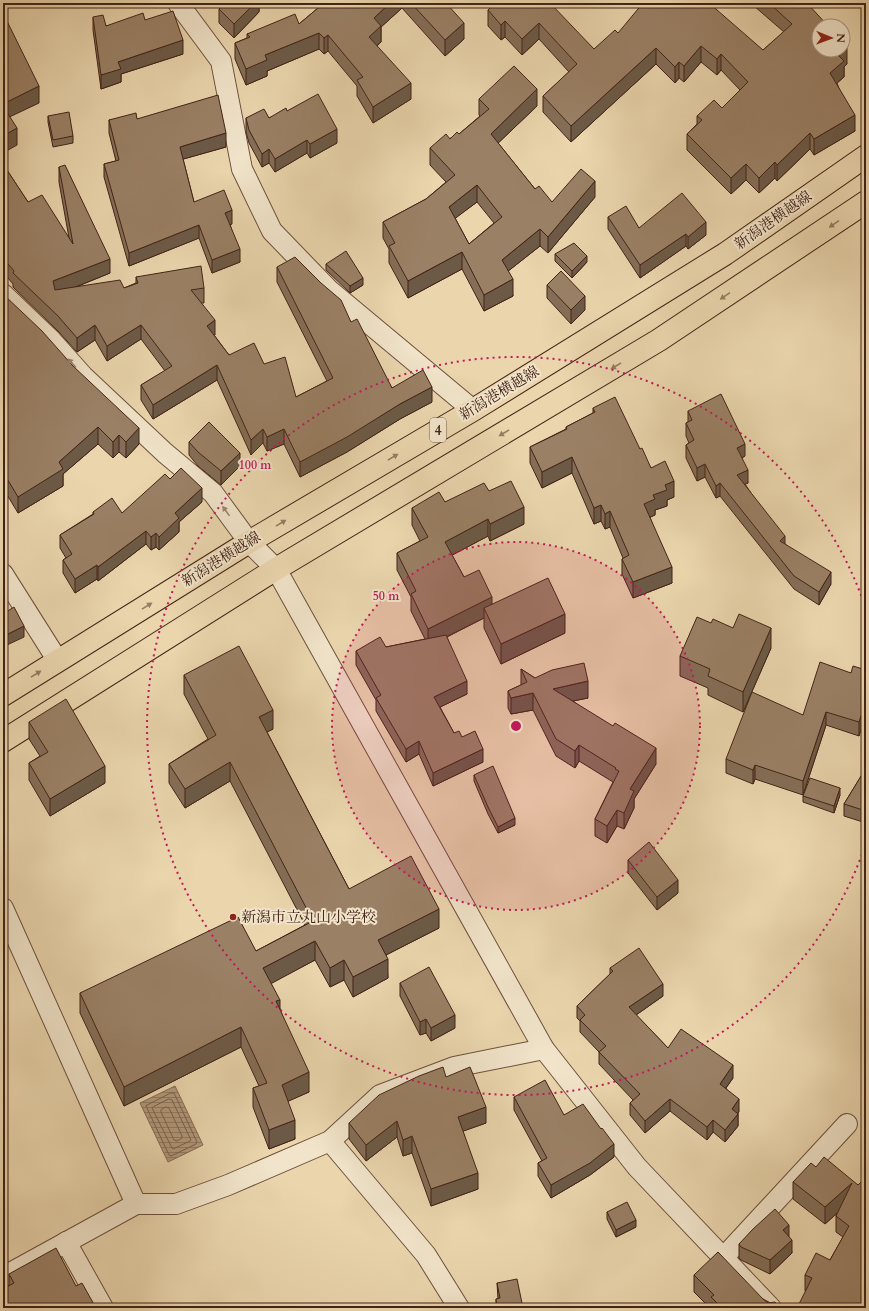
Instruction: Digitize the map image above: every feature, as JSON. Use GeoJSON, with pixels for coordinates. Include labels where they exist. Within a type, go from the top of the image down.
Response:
{"type":"FeatureCollection","features":[{"type":"Feature","properties":{"kind":"main road","name":"新潟港横越線"},"geometry":{"type":"LineString","coordinates":[[3,695],[249,542],[473,410],[726,254],[866,156]]}},
{"type":"Feature","properties":{"kind":"main road","name":"4"},"geometry":{"type":"LineString","coordinates":[[3,741],[276,569],[659,340],[866,202]]}},
{"type":"Feature","properties":{"kind":"street"},"geometry":{"type":"LineString","coordinates":[[178,3],[221,61],[242,169],[272,231],[329,290],[473,410]]}},
{"type":"Feature","properties":{"kind":"street"},"geometry":{"type":"LineString","coordinates":[[3,294],[50,339],[83,376],[165,453],[213,493],[249,542],[276,569],[544,1049],[637,1167],[771,1308]]}},
{"type":"Feature","properties":{"kind":"street"},"geometry":{"type":"LineString","coordinates":[[3,574],[58,661]]}},
{"type":"Feature","properties":{"kind":"street"},"geometry":{"type":"LineString","coordinates":[[3,908],[136,1204]]}},
{"type":"Feature","properties":{"kind":"street"},"geometry":{"type":"LineString","coordinates":[[3,1277],[136,1204],[176,1204],[228,1185],[330,1141],[380,1095],[454,1066],[544,1049]]}},
{"type":"Feature","properties":{"kind":"street"},"geometry":{"type":"LineString","coordinates":[[724,1258],[847,1124]]}},
{"type":"Feature","properties":{"kind":"street"},"geometry":{"type":"LineString","coordinates":[[330,1141],[426,1255],[459,1308]]}},
{"type":"Feature","properties":{"kind":"street"},"geometry":{"type":"LineString","coordinates":[[66,1242],[104,1308]]}},
{"type":"Feature","properties":{"kind":"water"},"geometry":{"type":"Polygon","coordinates":[[[175,1086],[203,1145],[168,1162],[140,1103],[175,1086]]]}},
{"type":"Feature","properties":{"kind":"building"},"geometry":{"type":"Polygon","coordinates":[[[225,3],[255,3],[234,24],[219,9],[225,3]]]}},
{"type":"Feature","properties":{"kind":"building"},"geometry":{"type":"Polygon","coordinates":[[[324,3],[390,3],[374,18],[381,26],[369,37],[411,83],[373,107],[357,80],[363,77],[328,35],[324,38],[319,33],[265,55],[267,60],[246,69],[235,43],[250,37],[247,34],[295,14],[299,24],[324,3]]]}},
{"type":"Feature","properties":{"kind":"building"},"geometry":{"type":"Polygon","coordinates":[[[411,3],[446,3],[464,23],[445,40],[411,3]]]}},
{"type":"Feature","properties":{"kind":"building"},"geometry":{"type":"Polygon","coordinates":[[[495,3],[550,3],[594,49],[615,30],[618,33],[643,3],[709,3],[763,50],[792,24],[769,3],[807,3],[821,18],[811,18],[811,58],[841,58],[844,61],[830,73],[855,115],[814,139],[810,133],[777,165],[775,162],[759,178],[746,164],[731,178],[687,134],[702,120],[697,116],[714,100],[722,108],[748,82],[721,54],[717,59],[701,46],[684,66],[679,62],[675,67],[656,48],[571,126],[543,96],[577,64],[539,23],[522,39],[505,21],[501,25],[488,10],[495,3]]]}},
{"type":"Feature","properties":{"kind":"building"},"geometry":{"type":"Polygon","coordinates":[[[173,11],[183,40],[118,62],[121,69],[101,75],[93,17],[103,15],[106,26],[143,13],[145,20],[173,11]]]}},
{"type":"Feature","properties":{"kind":"building"},"geometry":{"type":"Polygon","coordinates":[[[3,13],[39,86],[3,104],[3,13]]]}},
{"type":"Feature","properties":{"kind":"building"},"geometry":{"type":"Polygon","coordinates":[[[514,66],[537,89],[491,134],[535,189],[539,186],[552,202],[581,169],[595,181],[548,237],[540,229],[502,260],[513,279],[484,295],[462,252],[408,281],[389,246],[395,243],[383,222],[426,199],[455,175],[430,148],[446,134],[450,139],[457,132],[459,134],[489,109],[479,99],[514,66]],[[477,185],[449,207],[469,244],[502,217],[477,185]]]}},
{"type":"Feature","properties":{"kind":"building"},"geometry":{"type":"Polygon","coordinates":[[[318,94],[337,129],[310,144],[307,140],[275,159],[269,149],[262,154],[249,130],[246,118],[264,109],[269,118],[286,108],[287,111],[318,94]]]}},
{"type":"Feature","properties":{"kind":"building"},"geometry":{"type":"Polygon","coordinates":[[[218,95],[226,133],[180,147],[194,202],[224,190],[232,210],[225,213],[240,249],[212,260],[199,225],[129,253],[104,164],[119,160],[109,120],[136,113],[137,119],[218,95]]]}},
{"type":"Feature","properties":{"kind":"building"},"geometry":{"type":"Polygon","coordinates":[[[3,106],[17,128],[3,136],[3,106]]]}},
{"type":"Feature","properties":{"kind":"building"},"geometry":{"type":"Polygon","coordinates":[[[69,112],[73,136],[53,140],[48,116],[69,112]]]}},
{"type":"Feature","properties":{"kind":"building"},"geometry":{"type":"Polygon","coordinates":[[[3,164],[28,202],[42,195],[73,244],[59,167],[65,165],[110,259],[53,281],[55,290],[120,280],[124,288],[138,283],[136,277],[201,266],[204,288],[191,290],[215,320],[207,326],[229,355],[254,343],[264,364],[285,357],[296,397],[333,378],[277,267],[295,257],[321,283],[341,300],[351,322],[357,319],[392,388],[423,370],[432,387],[400,404],[347,437],[300,462],[284,429],[267,437],[263,429],[251,440],[217,365],[153,405],[141,385],[172,366],[141,325],[107,346],[95,325],[77,338],[58,316],[13,273],[14,271],[3,258],[3,164]]]}},
{"type":"Feature","properties":{"kind":"building"},"geometry":{"type":"Polygon","coordinates":[[[682,193],[706,222],[688,237],[686,234],[640,265],[608,217],[626,206],[639,228],[682,193]]]}},
{"type":"Feature","properties":{"kind":"building"},"geometry":{"type":"Polygon","coordinates":[[[574,243],[587,256],[572,271],[555,254],[574,243]]]}},
{"type":"Feature","properties":{"kind":"building"},"geometry":{"type":"Polygon","coordinates":[[[346,251],[363,278],[350,286],[326,264],[346,251]]]}},
{"type":"Feature","properties":{"kind":"building"},"geometry":{"type":"Polygon","coordinates":[[[561,271],[585,296],[571,310],[547,285],[561,271]]]}},
{"type":"Feature","properties":{"kind":"building"},"geometry":{"type":"Polygon","coordinates":[[[3,294],[42,331],[73,366],[139,428],[126,442],[119,435],[113,442],[98,427],[59,462],[63,469],[18,497],[3,472],[3,294]]]}},
{"type":"Feature","properties":{"kind":"building"},"geometry":{"type":"Polygon","coordinates":[[[721,394],[745,444],[737,448],[748,470],[737,475],[785,536],[780,541],[831,572],[819,592],[794,576],[720,483],[716,486],[705,464],[697,468],[686,445],[694,440],[686,423],[692,420],[688,411],[721,394]]]}},
{"type":"Feature","properties":{"kind":"building"},"geometry":{"type":"Polygon","coordinates":[[[615,397],[640,449],[642,448],[651,468],[665,461],[674,481],[665,485],[667,490],[653,495],[655,499],[644,504],[672,567],[633,582],[622,559],[629,555],[610,511],[605,514],[601,505],[594,508],[572,457],[542,472],[530,447],[567,429],[566,427],[595,412],[593,408],[615,397]]]}},
{"type":"Feature","properties":{"kind":"building"},"geometry":{"type":"Polygon","coordinates":[[[209,422],[240,453],[221,471],[198,452],[189,442],[209,422]]]}},
{"type":"Feature","properties":{"kind":"building"},"geometry":{"type":"Polygon","coordinates":[[[181,468],[202,488],[175,513],[179,518],[159,537],[156,533],[151,537],[146,531],[98,567],[97,565],[75,579],[63,560],[72,554],[60,535],[94,514],[93,512],[112,498],[122,513],[165,474],[170,479],[181,468]]]}},
{"type":"Feature","properties":{"kind":"building"},"geometry":{"type":"Polygon","coordinates":[[[511,481],[524,507],[490,524],[488,519],[445,542],[464,577],[479,570],[492,597],[428,629],[411,594],[416,591],[397,553],[428,537],[412,508],[439,492],[445,502],[484,483],[489,491],[511,481]]]}},
{"type":"Feature","properties":{"kind":"building"},"geometry":{"type":"Polygon","coordinates":[[[548,578],[565,614],[501,644],[484,608],[548,578]]]}},
{"type":"Feature","properties":{"kind":"building"},"geometry":{"type":"Polygon","coordinates":[[[14,607],[24,626],[4,636],[7,642],[3,645],[3,614],[14,607]]]}},
{"type":"Feature","properties":{"kind":"building"},"geometry":{"type":"Polygon","coordinates":[[[739,614],[771,628],[743,692],[708,676],[710,669],[680,656],[697,617],[711,623],[713,619],[733,628],[739,614]]]}},
{"type":"Feature","properties":{"kind":"building"},"geometry":{"type":"Polygon","coordinates":[[[446,635],[467,681],[434,697],[454,733],[459,731],[462,737],[475,731],[483,749],[433,773],[419,741],[406,749],[376,698],[381,695],[356,651],[380,637],[386,647],[446,635]]]}},
{"type":"Feature","properties":{"kind":"building"},"geometry":{"type":"Polygon","coordinates":[[[239,646],[273,710],[259,717],[349,889],[411,856],[439,909],[378,940],[388,959],[353,977],[344,960],[330,968],[315,941],[263,968],[280,1000],[276,1001],[309,1072],[282,1085],[295,1120],[269,1130],[253,1088],[267,1083],[241,1027],[124,1087],[80,993],[238,917],[256,951],[313,921],[230,762],[185,789],[169,764],[216,735],[184,675],[239,646]]]}},
{"type":"Feature","properties":{"kind":"building"},"geometry":{"type":"Polygon","coordinates":[[[820,662],[851,673],[853,666],[866,670],[866,701],[859,722],[826,712],[803,781],[755,765],[753,770],[726,759],[752,692],[803,715],[820,662]]]}},
{"type":"Feature","properties":{"kind":"building"},"geometry":{"type":"Polygon","coordinates":[[[584,663],[588,681],[553,689],[613,726],[615,723],[656,748],[630,789],[634,791],[624,813],[617,810],[607,826],[595,819],[619,771],[579,745],[575,751],[556,739],[533,693],[511,698],[508,691],[527,682],[521,669],[535,678],[552,670],[584,663]]]}},
{"type":"Feature","properties":{"kind":"building"},"geometry":{"type":"Polygon","coordinates":[[[66,699],[105,766],[50,799],[29,763],[48,752],[29,722],[66,699]]]}},
{"type":"Feature","properties":{"kind":"building"},"geometry":{"type":"Polygon","coordinates":[[[493,766],[515,818],[498,827],[474,775],[493,766]]]}},
{"type":"Feature","properties":{"kind":"building"},"geometry":{"type":"Polygon","coordinates":[[[866,768],[866,811],[844,804],[866,768]]]}},
{"type":"Feature","properties":{"kind":"building"},"geometry":{"type":"Polygon","coordinates":[[[810,778],[840,788],[834,806],[803,796],[810,778]]]}},
{"type":"Feature","properties":{"kind":"building"},"geometry":{"type":"Polygon","coordinates":[[[649,842],[678,880],[657,897],[628,860],[649,842]]]}},
{"type":"Feature","properties":{"kind":"building"},"geometry":{"type":"Polygon","coordinates":[[[639,948],[663,984],[629,1007],[668,1048],[681,1029],[733,1065],[720,1084],[739,1099],[732,1109],[738,1114],[725,1130],[713,1120],[707,1127],[670,1099],[645,1121],[630,1103],[640,1094],[599,1052],[606,1046],[580,1020],[585,1015],[577,1006],[613,971],[610,968],[639,948]]]}},
{"type":"Feature","properties":{"kind":"building"},"geometry":{"type":"Polygon","coordinates":[[[429,967],[455,1015],[431,1028],[426,1019],[420,1022],[400,983],[429,967]]]}},
{"type":"Feature","properties":{"kind":"building"},"geometry":{"type":"Polygon","coordinates":[[[443,1067],[446,1077],[470,1067],[486,1107],[458,1117],[478,1173],[431,1189],[412,1136],[403,1140],[397,1121],[366,1145],[349,1123],[379,1095],[419,1076],[443,1067]]]}},
{"type":"Feature","properties":{"kind":"building"},"geometry":{"type":"Polygon","coordinates":[[[545,1080],[564,1115],[583,1104],[614,1144],[590,1163],[551,1185],[538,1163],[547,1158],[514,1097],[545,1080]]]}},
{"type":"Feature","properties":{"kind":"building"},"geometry":{"type":"Polygon","coordinates":[[[824,1157],[858,1185],[864,1179],[866,1180],[866,1308],[797,1308],[812,1278],[805,1275],[816,1253],[830,1260],[849,1226],[836,1216],[852,1183],[825,1207],[793,1182],[811,1163],[816,1167],[824,1157]]]}},
{"type":"Feature","properties":{"kind":"building"},"geometry":{"type":"Polygon","coordinates":[[[627,1202],[636,1220],[616,1230],[607,1212],[627,1202]]]}},
{"type":"Feature","properties":{"kind":"building"},"geometry":{"type":"Polygon","coordinates":[[[775,1209],[789,1225],[783,1230],[792,1240],[770,1260],[741,1247],[739,1244],[775,1209]]]}},
{"type":"Feature","properties":{"kind":"building"},"geometry":{"type":"Polygon","coordinates":[[[56,1248],[76,1286],[82,1283],[96,1308],[3,1308],[3,1289],[14,1283],[9,1274],[56,1248]]]}},
{"type":"Feature","properties":{"kind":"building"},"geometry":{"type":"Polygon","coordinates":[[[718,1252],[763,1299],[768,1303],[775,1302],[780,1308],[722,1308],[711,1297],[714,1295],[694,1275],[718,1252]]]}},
{"type":"Feature","properties":{"kind":"building"},"geometry":{"type":"Polygon","coordinates":[[[517,1279],[523,1308],[497,1308],[496,1299],[500,1298],[497,1283],[517,1279]]]}},
{"type":"Feature","properties":{"kind":"place","name":"新潟市立丸山小学校"},"geometry":{"type":"Point","coordinates":[233,917]}}]}
